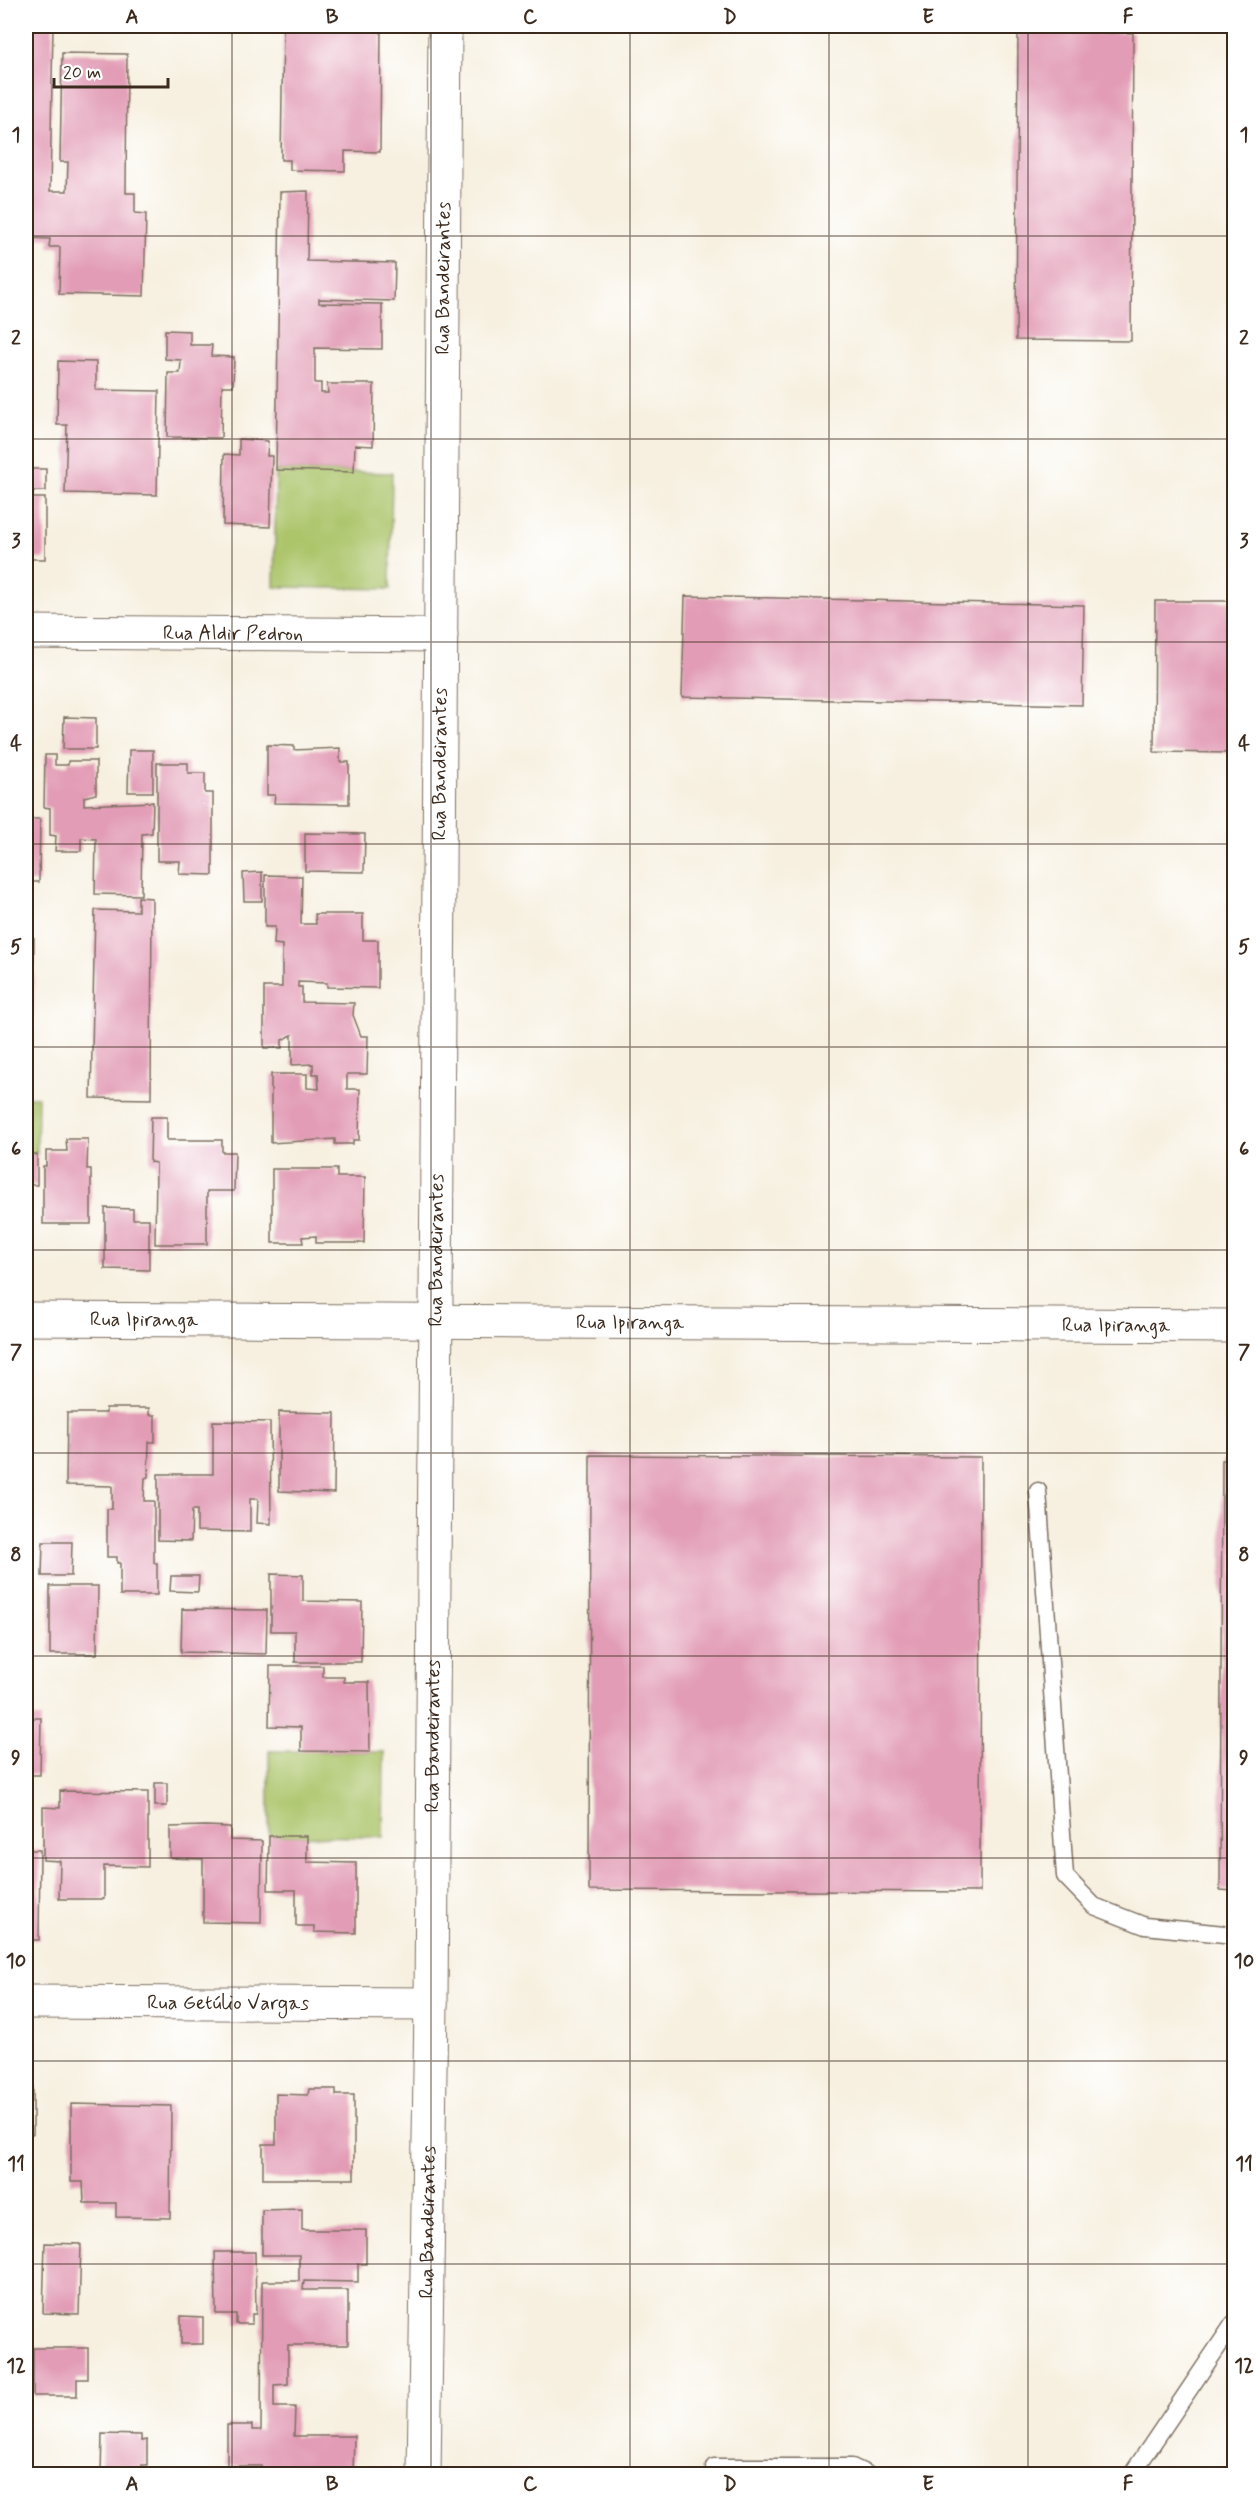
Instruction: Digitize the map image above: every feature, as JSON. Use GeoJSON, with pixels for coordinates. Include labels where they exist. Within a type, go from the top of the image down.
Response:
{"type":"FeatureCollection","features":[{"type":"Feature","properties":{"kind":"street","name":"Rua Bandeirantes"},"geometry":{"type":"LineString","coordinates":[[424,2475],[431,2004],[445,26]]}},
{"type":"Feature","properties":{"kind":"street","name":"Rua Aldir Pedron"},"geometry":{"type":"LineString","coordinates":[[26,632],[441,635]]}},
{"type":"Feature","properties":{"kind":"street","name":"Rua Ipiranga"},"geometry":{"type":"LineString","coordinates":[[26,1319],[1234,1326]]}},
{"type":"Feature","properties":{"kind":"street","name":"Rua Getúlio Vargas"},"geometry":{"type":"LineString","coordinates":[[26,2002],[431,2004]]}},
{"type":"Feature","properties":{"kind":"lane"},"geometry":{"type":"LineString","coordinates":[[1038,1491],[1065,1876],[1094,1906],[1145,1926],[1234,1935]]}},
{"type":"Feature","properties":{"kind":"lane"},"geometry":{"type":"LineString","coordinates":[[1132,2475],[1234,2323]]}},
{"type":"Feature","properties":{"kind":"lane"},"geometry":{"type":"LineString","coordinates":[[714,2467],[852,2467],[867,2475]]}},
{"type":"Feature","properties":{"kind":"green space"},"geometry":{"type":"Polygon","coordinates":[[[276,470],[392,473],[390,589],[274,587],[276,470]]]}},
{"type":"Feature","properties":{"kind":"green space"},"geometry":{"type":"Polygon","coordinates":[[[26,1097],[38,1097],[37,1154],[26,1154],[26,1097]]]}},
{"type":"Feature","properties":{"kind":"green space"},"geometry":{"type":"Polygon","coordinates":[[[269,1751],[384,1752],[383,1837],[269,1836],[269,1751]]]}},
{"type":"Feature","properties":{"kind":"building"},"geometry":{"type":"Polygon","coordinates":[[[26,26],[53,26],[50,191],[67,191],[68,162],[60,162],[62,53],[127,54],[126,193],[135,193],[135,213],[146,214],[144,296],[59,294],[60,247],[49,247],[50,239],[26,238],[26,26]]]}},
{"type":"Feature","properties":{"kind":"building"},"geometry":{"type":"Polygon","coordinates":[[[283,26],[381,26],[380,152],[345,151],[345,171],[290,170],[290,160],[281,160],[283,26]]]}},
{"type":"Feature","properties":{"kind":"building"},"geometry":{"type":"Polygon","coordinates":[[[1018,32],[1133,33],[1131,341],[1016,340],[1018,32]]]}},
{"type":"Feature","properties":{"kind":"building"},"geometry":{"type":"Polygon","coordinates":[[[308,191],[307,261],[395,263],[394,301],[319,299],[319,303],[382,304],[382,349],[315,348],[315,383],[321,383],[321,393],[328,393],[327,384],[374,384],[373,446],[355,445],[354,472],[276,470],[280,192],[308,191]]]}},
{"type":"Feature","properties":{"kind":"building"},"geometry":{"type":"Polygon","coordinates":[[[165,330],[190,331],[190,345],[212,345],[211,356],[234,357],[233,386],[222,386],[221,438],[167,437],[168,373],[180,373],[181,360],[165,359],[165,330]]]}},
{"type":"Feature","properties":{"kind":"building"},"geometry":{"type":"Polygon","coordinates":[[[58,361],[96,362],[96,390],[159,391],[157,495],[65,493],[67,425],[57,425],[58,361]]]}},
{"type":"Feature","properties":{"kind":"building"},"geometry":{"type":"Polygon","coordinates":[[[239,439],[268,441],[267,456],[272,456],[270,527],[223,525],[224,454],[239,455],[239,439]]]}},
{"type":"Feature","properties":{"kind":"building"},"geometry":{"type":"Polygon","coordinates":[[[29,469],[46,469],[46,491],[33,491],[33,498],[45,498],[45,559],[26,559],[26,485],[29,485],[29,469]]]}},
{"type":"Feature","properties":{"kind":"building"},"geometry":{"type":"Polygon","coordinates":[[[685,596],[1084,605],[1082,705],[682,697],[685,596]]]}},
{"type":"Feature","properties":{"kind":"building"},"geometry":{"type":"Polygon","coordinates":[[[1155,601],[1234,601],[1234,753],[1154,752],[1155,601]]]}},
{"type":"Feature","properties":{"kind":"building"},"geometry":{"type":"Polygon","coordinates":[[[64,717],[96,718],[96,749],[63,749],[64,717]]]}},
{"type":"Feature","properties":{"kind":"building"},"geometry":{"type":"Polygon","coordinates":[[[267,745],[294,746],[294,750],[340,748],[340,762],[349,762],[349,804],[274,803],[275,795],[267,795],[267,745]]]}},
{"type":"Feature","properties":{"kind":"building"},"geometry":{"type":"Polygon","coordinates":[[[129,750],[153,750],[153,792],[128,792],[129,750]]]}},
{"type":"Feature","properties":{"kind":"building"},"geometry":{"type":"Polygon","coordinates":[[[45,755],[55,755],[55,765],[68,765],[68,761],[96,761],[96,794],[84,797],[84,805],[153,802],[152,833],[142,834],[141,895],[95,894],[96,839],[81,838],[81,851],[55,851],[56,836],[50,835],[50,808],[44,807],[45,755]]]}},
{"type":"Feature","properties":{"kind":"building"},"geometry":{"type":"Polygon","coordinates":[[[157,763],[188,763],[188,773],[205,773],[205,793],[213,793],[213,875],[179,874],[180,861],[157,861],[157,763]]]}},
{"type":"Feature","properties":{"kind":"building"},"geometry":{"type":"Polygon","coordinates":[[[26,819],[40,819],[39,882],[26,882],[26,819]]]}},
{"type":"Feature","properties":{"kind":"building"},"geometry":{"type":"Polygon","coordinates":[[[305,833],[365,834],[364,872],[305,871],[305,833]]]}},
{"type":"Feature","properties":{"kind":"building"},"geometry":{"type":"Polygon","coordinates":[[[262,872],[262,901],[244,901],[243,873],[262,872]]]}},
{"type":"Feature","properties":{"kind":"building"},"geometry":{"type":"Polygon","coordinates":[[[265,875],[302,876],[301,924],[316,924],[315,914],[363,914],[363,940],[378,940],[378,988],[327,987],[327,983],[298,982],[298,987],[302,987],[302,1002],[354,1003],[353,1015],[361,1036],[368,1036],[367,1074],[347,1074],[347,1089],[360,1089],[359,1140],[353,1140],[353,1144],[335,1144],[335,1139],[271,1143],[271,1074],[307,1074],[307,1088],[319,1089],[318,1074],[313,1074],[313,1064],[292,1065],[292,1035],[282,1040],[282,1048],[264,1048],[264,987],[282,987],[282,945],[274,944],[275,927],[265,927],[265,875]]]}},
{"type":"Feature","properties":{"kind":"building"},"geometry":{"type":"Polygon","coordinates":[[[138,897],[152,898],[151,1099],[91,1098],[95,910],[138,911],[138,897]]]}},
{"type":"Feature","properties":{"kind":"building"},"geometry":{"type":"Polygon","coordinates":[[[26,938],[34,938],[33,1042],[26,1042],[26,938]]]}},
{"type":"Feature","properties":{"kind":"building"},"geometry":{"type":"Polygon","coordinates":[[[151,1117],[167,1117],[167,1140],[222,1140],[222,1152],[235,1152],[234,1191],[207,1191],[207,1244],[155,1244],[156,1163],[150,1162],[151,1117]]]}},
{"type":"Feature","properties":{"kind":"building"},"geometry":{"type":"Polygon","coordinates":[[[66,1139],[88,1139],[87,1169],[91,1169],[91,1224],[43,1224],[43,1166],[46,1166],[46,1151],[67,1151],[66,1139]]]}},
{"type":"Feature","properties":{"kind":"building"},"geometry":{"type":"Polygon","coordinates":[[[26,1154],[37,1154],[37,1185],[26,1185],[26,1154]]]}},
{"type":"Feature","properties":{"kind":"building"},"geometry":{"type":"Polygon","coordinates":[[[272,1169],[337,1169],[337,1177],[365,1177],[364,1243],[316,1243],[316,1236],[302,1237],[303,1243],[272,1243],[272,1169]]]}},
{"type":"Feature","properties":{"kind":"building"},"geometry":{"type":"Polygon","coordinates":[[[105,1208],[133,1209],[133,1219],[149,1219],[149,1270],[105,1269],[105,1208]]]}},
{"type":"Feature","properties":{"kind":"building"},"geometry":{"type":"Polygon","coordinates":[[[106,1408],[149,1408],[149,1415],[155,1415],[155,1442],[149,1442],[148,1477],[145,1478],[144,1501],[154,1501],[154,1563],[157,1563],[157,1595],[120,1595],[120,1563],[117,1563],[117,1557],[107,1557],[107,1509],[112,1509],[112,1486],[66,1485],[67,1413],[106,1413],[106,1408]]]}},
{"type":"Feature","properties":{"kind":"building"},"geometry":{"type":"Polygon","coordinates":[[[279,1412],[335,1413],[334,1493],[279,1491],[279,1412]]]}},
{"type":"Feature","properties":{"kind":"building"},"geometry":{"type":"Polygon","coordinates":[[[213,1421],[270,1422],[271,1524],[257,1523],[258,1499],[250,1499],[250,1532],[197,1531],[197,1510],[192,1510],[191,1541],[158,1540],[158,1474],[213,1474],[213,1421]]]}},
{"type":"Feature","properties":{"kind":"building"},"geometry":{"type":"Polygon","coordinates":[[[590,1455],[981,1457],[980,1892],[589,1890],[590,1455]]]}},
{"type":"Feature","properties":{"kind":"building"},"geometry":{"type":"Polygon","coordinates":[[[1222,1460],[1234,1460],[1234,1891],[1220,1890],[1222,1460]]]}},
{"type":"Feature","properties":{"kind":"building"},"geometry":{"type":"Polygon","coordinates":[[[43,1542],[72,1542],[71,1576],[42,1576],[43,1542]]]}},
{"type":"Feature","properties":{"kind":"building"},"geometry":{"type":"Polygon","coordinates":[[[271,1574],[303,1575],[303,1601],[362,1602],[361,1662],[295,1662],[295,1631],[271,1631],[271,1574]]]}},
{"type":"Feature","properties":{"kind":"building"},"geometry":{"type":"Polygon","coordinates":[[[171,1576],[199,1576],[198,1592],[170,1591],[171,1576]]]}},
{"type":"Feature","properties":{"kind":"building"},"geometry":{"type":"Polygon","coordinates":[[[50,1586],[98,1586],[97,1654],[50,1654],[50,1586]]]}},
{"type":"Feature","properties":{"kind":"building"},"geometry":{"type":"Polygon","coordinates":[[[182,1609],[267,1610],[266,1654],[181,1652],[182,1609]]]}},
{"type":"Feature","properties":{"kind":"building"},"geometry":{"type":"Polygon","coordinates":[[[270,1666],[323,1666],[323,1677],[344,1677],[344,1682],[369,1682],[370,1752],[301,1751],[301,1727],[269,1726],[270,1666]]]}},
{"type":"Feature","properties":{"kind":"building"},"geometry":{"type":"Polygon","coordinates":[[[28,1718],[41,1718],[40,1775],[26,1775],[28,1718]]]}},
{"type":"Feature","properties":{"kind":"building"},"geometry":{"type":"Polygon","coordinates":[[[155,1783],[167,1783],[167,1806],[155,1806],[155,1783]]]}},
{"type":"Feature","properties":{"kind":"building"},"geometry":{"type":"Polygon","coordinates":[[[60,1791],[148,1792],[148,1867],[104,1866],[104,1899],[59,1899],[60,1861],[43,1860],[43,1807],[60,1808],[60,1791]]]}},
{"type":"Feature","properties":{"kind":"building"},"geometry":{"type":"Polygon","coordinates":[[[170,1827],[230,1827],[230,1840],[262,1841],[261,1923],[203,1922],[203,1859],[170,1858],[170,1827]]]}},
{"type":"Feature","properties":{"kind":"building"},"geometry":{"type":"Polygon","coordinates":[[[269,1836],[307,1836],[307,1862],[356,1863],[356,1933],[314,1932],[314,1926],[296,1926],[296,1890],[268,1890],[269,1836]]]}},
{"type":"Feature","properties":{"kind":"building"},"geometry":{"type":"Polygon","coordinates":[[[26,1850],[40,1850],[39,1940],[26,1940],[26,1850]]]}},
{"type":"Feature","properties":{"kind":"building"},"geometry":{"type":"Polygon","coordinates":[[[33,2083],[33,2134],[26,2135],[26,2084],[33,2083]]]}},
{"type":"Feature","properties":{"kind":"building"},"geometry":{"type":"Polygon","coordinates":[[[309,2089],[336,2089],[336,2095],[354,2095],[354,2179],[263,2179],[263,2144],[276,2144],[276,2094],[308,2095],[309,2089]]]}},
{"type":"Feature","properties":{"kind":"building"},"geometry":{"type":"Polygon","coordinates":[[[71,2104],[171,2106],[170,2218],[116,2217],[116,2203],[84,2203],[83,2182],[71,2182],[71,2104]]]}},
{"type":"Feature","properties":{"kind":"building"},"geometry":{"type":"Polygon","coordinates":[[[302,2209],[302,2230],[366,2230],[366,2264],[358,2264],[358,2282],[304,2281],[303,2290],[348,2290],[348,2345],[288,2345],[288,2384],[274,2385],[274,2407],[295,2407],[294,2436],[354,2436],[353,2474],[261,2474],[261,2466],[227,2466],[227,2425],[252,2425],[252,2430],[261,2430],[262,2281],[299,2281],[299,2255],[262,2255],[262,2210],[302,2209]]]}},
{"type":"Feature","properties":{"kind":"building"},"geometry":{"type":"Polygon","coordinates":[[[45,2243],[81,2244],[79,2314],[43,2313],[45,2243]]]}},
{"type":"Feature","properties":{"kind":"building"},"geometry":{"type":"Polygon","coordinates":[[[215,2252],[255,2252],[256,2314],[252,2314],[252,2324],[236,2324],[236,2314],[216,2314],[215,2252]]]}},
{"type":"Feature","properties":{"kind":"building"},"geometry":{"type":"Polygon","coordinates":[[[181,2316],[203,2317],[203,2344],[181,2344],[181,2316]]]}},
{"type":"Feature","properties":{"kind":"building"},"geometry":{"type":"Polygon","coordinates":[[[33,2348],[88,2348],[88,2379],[77,2379],[77,2396],[33,2396],[33,2348]]]}},
{"type":"Feature","properties":{"kind":"building"},"geometry":{"type":"Polygon","coordinates":[[[102,2434],[141,2435],[141,2441],[147,2440],[147,2465],[142,2465],[142,2474],[101,2474],[102,2434]]]}},
{"type":"Feature","properties":{"kind":"building"},"geometry":{"type":"Polygon","coordinates":[[[213,2472],[251,2472],[251,2474],[213,2474],[213,2472]]]}}]}
